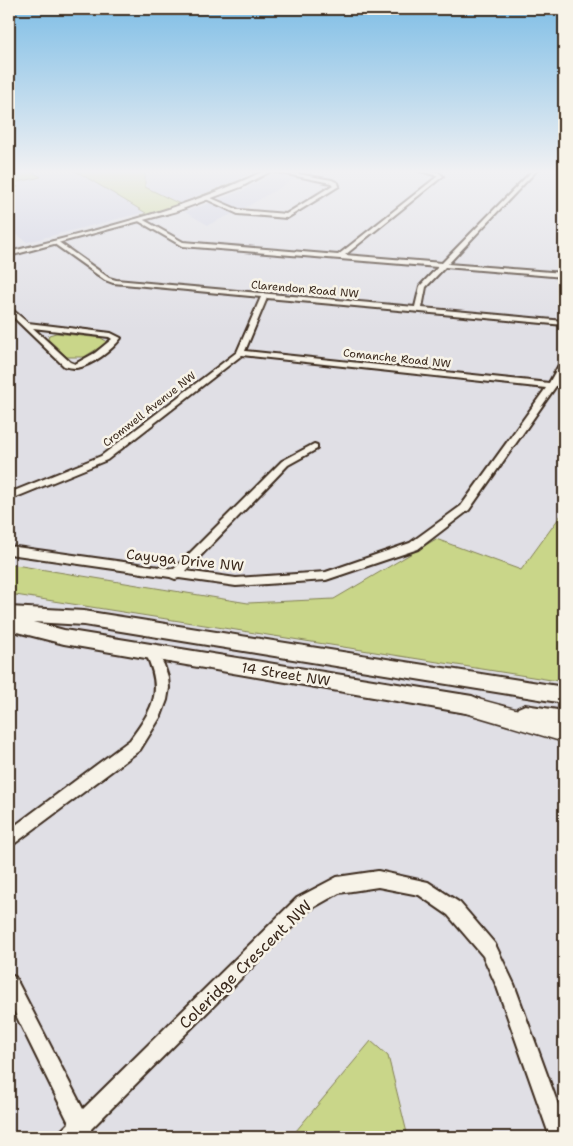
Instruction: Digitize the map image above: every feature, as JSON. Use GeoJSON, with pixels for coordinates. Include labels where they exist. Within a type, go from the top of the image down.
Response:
{"type":"FeatureCollection","features":[{"type":"Feature","properties":{"kind":"main road","name":"14 Street NW"},"geometry":{"type":"LineString","coordinates":[[9,614],[84,618],[564,695]]}},
{"type":"Feature","properties":{"kind":"main road","name":"14 Street NW"},"geometry":{"type":"LineString","coordinates":[[9,623],[64,637],[564,720]]}},
{"type":"Feature","properties":{"kind":"main road"},"geometry":{"type":"LineString","coordinates":[[459,702],[564,732]]}},
{"type":"Feature","properties":{"kind":"street"},"geometry":{"type":"LineString","coordinates":[[9,254],[127,223]]}},
{"type":"Feature","properties":{"kind":"street"},"geometry":{"type":"LineString","coordinates":[[146,223],[182,244],[564,275]]}},
{"type":"Feature","properties":{"kind":"street"},"geometry":{"type":"LineString","coordinates":[[339,257],[381,223]]}},
{"type":"Feature","properties":{"kind":"street"},"geometry":{"type":"LineString","coordinates":[[418,309],[423,286],[483,223]]}},
{"type":"Feature","properties":{"kind":"street","name":"Clarendon Road NW"},"geometry":{"type":"LineString","coordinates":[[55,242],[107,279],[115,282],[564,323]]}},
{"type":"Feature","properties":{"kind":"street","name":"Cromwell Avenue NW"},"geometry":{"type":"LineString","coordinates":[[9,497],[104,458],[240,353],[265,295]]}},
{"type":"Feature","properties":{"kind":"street"},"geometry":{"type":"LineString","coordinates":[[9,309],[25,325],[67,364],[75,366],[113,344],[117,338],[111,335],[25,325]]}},
{"type":"Feature","properties":{"kind":"street","name":"Comanche Road NW"},"geometry":{"type":"LineString","coordinates":[[240,353],[552,386]]}},
{"type":"Feature","properties":{"kind":"street","name":"Cayuga Drive NW"},"geometry":{"type":"LineString","coordinates":[[9,550],[175,575],[236,582],[326,576],[414,546],[464,508],[552,386],[564,363]]}},
{"type":"Feature","properties":{"kind":"street"},"geometry":{"type":"LineString","coordinates":[[175,575],[285,463],[314,447]]}},
{"type":"Feature","properties":{"kind":"street"},"geometry":{"type":"LineString","coordinates":[[9,839],[135,745],[150,726],[163,688],[161,666],[151,652]]}},
{"type":"Feature","properties":{"kind":"street","name":"Coleridge Crescent NW"},"geometry":{"type":"LineString","coordinates":[[77,1133],[303,904],[337,885],[378,880],[422,888],[454,910],[489,950],[505,984],[560,1137]]}},
{"type":"Feature","properties":{"kind":"street"},"geometry":{"type":"LineString","coordinates":[[9,983],[77,1133]]}},
{"type":"Feature","properties":{"kind":"shaded area"},"geometry":{"type":"Polygon","coordinates":[[[9,223],[100,223],[27,242],[11,230],[9,231],[9,223]]]}},
{"type":"Feature","properties":{"kind":"green space"},"geometry":{"type":"Polygon","coordinates":[[[56,333],[101,338],[106,341],[105,344],[84,357],[67,357],[48,339],[49,335],[56,333]]]}},
{"type":"Feature","properties":{"kind":"green space"},"geometry":{"type":"Polygon","coordinates":[[[564,511],[564,682],[9,594],[9,564],[248,603],[334,599],[436,539],[521,570],[564,511]]]}},
{"type":"Feature","properties":{"kind":"green space"},"geometry":{"type":"Polygon","coordinates":[[[371,1041],[388,1056],[408,1137],[291,1137],[371,1041]]]}}]}
